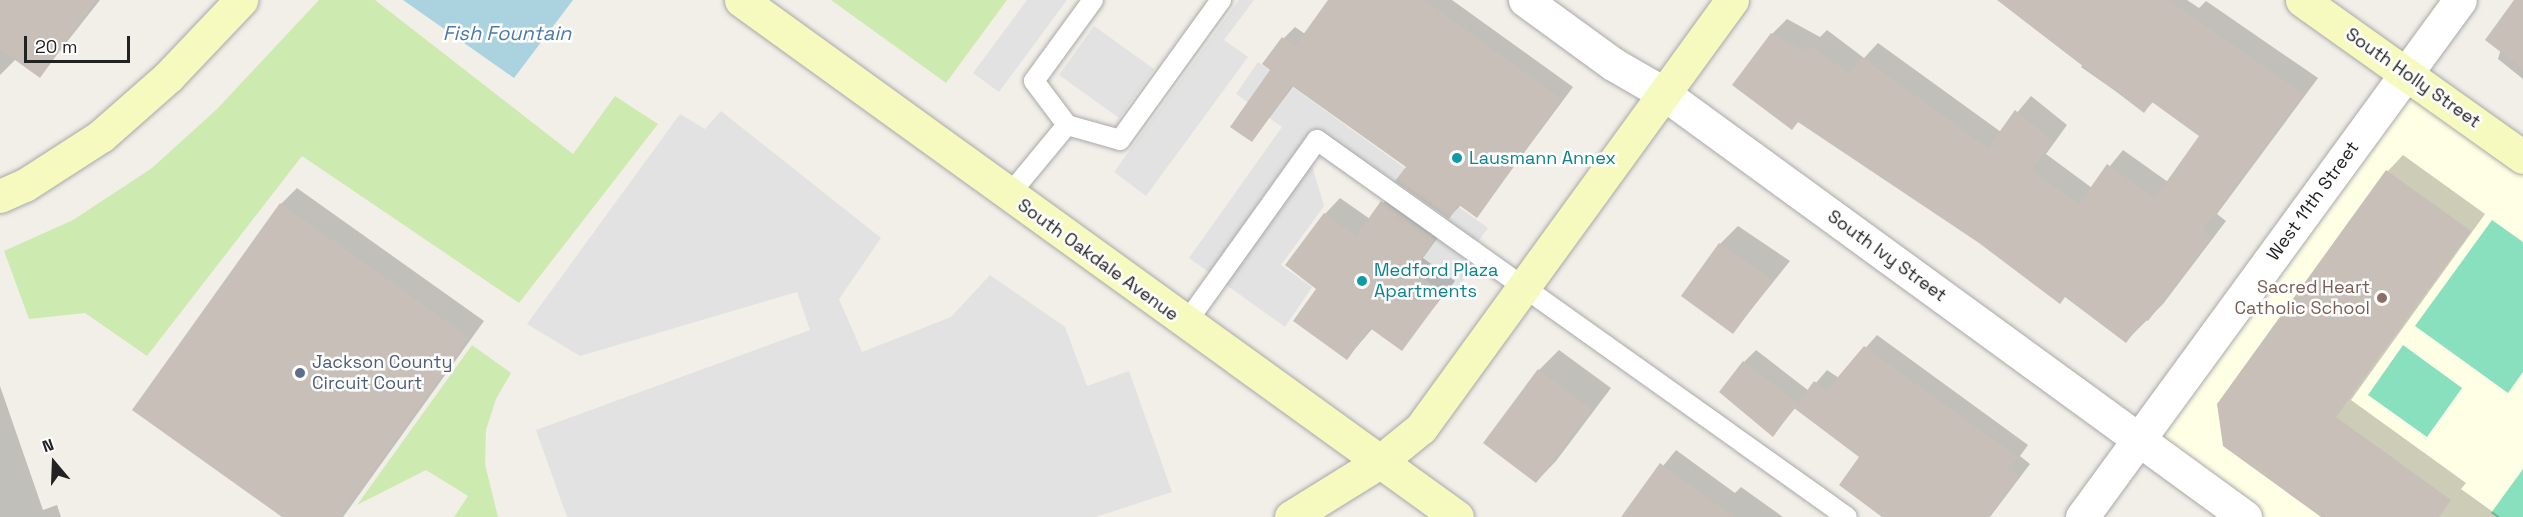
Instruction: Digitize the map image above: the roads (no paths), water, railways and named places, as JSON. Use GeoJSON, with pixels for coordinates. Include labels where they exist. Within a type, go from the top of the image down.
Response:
{"type":"FeatureCollection","features":[{"type":"Feature","properties":{"kind":"street"},"geometry":{"type":"LineString","coordinates":[[0,196],[25,185],[101,136],[169,75],[241,0]]}},
{"type":"Feature","properties":{"kind":"street","name":"South Oakdale Avenue"},"geometry":{"type":"LineString","coordinates":[[741,0],[1457,517]]}},
{"type":"Feature","properties":{"kind":"street","name":"South Ivy Street"},"geometry":{"type":"LineString","coordinates":[[1525,0],[1613,63],[1663,93],[2246,517]]}},
{"type":"Feature","properties":{"kind":"street"},"geometry":{"type":"LineString","coordinates":[[1291,517],[1378,462],[1421,428],[1732,0]]}},
{"type":"Feature","properties":{"kind":"street","name":"South Holly Street"},"geometry":{"type":"LineString","coordinates":[[2302,0],[2523,157]]}},
{"type":"Feature","properties":{"kind":"street","name":"West 11th Street"},"geometry":{"type":"LineString","coordinates":[[2082,517],[2460,0]]}},
{"type":"Feature","properties":{"kind":"lane"},"geometry":{"type":"LineString","coordinates":[[1093,0],[1034,81],[1067,125],[1120,140],[1221,0]]}},
{"type":"Feature","properties":{"kind":"lane"},"geometry":{"type":"LineString","coordinates":[[1009,195],[1067,125]]}},
{"type":"Feature","properties":{"kind":"lane"},"geometry":{"type":"LineString","coordinates":[[1186,323],[1317,140],[1525,285],[1847,517]]}},
{"type":"Feature","properties":{"kind":"water","name":"Fish Fountain"},"geometry":{"type":"Polygon","coordinates":[[[403,0],[573,0],[514,78],[403,0]]]}},
{"type":"Feature","properties":{"kind":"place","name":"Lausmann Annex"},"geometry":{"type":"Point","coordinates":[1457,158]}},
{"type":"Feature","properties":{"kind":"place","name":"Medford Plaza Apartments"},"geometry":{"type":"Point","coordinates":[1362,281]}},
{"type":"Feature","properties":{"kind":"place","name":"Sacred Heart Catholic School"},"geometry":{"type":"Point","coordinates":[2382,298]}},
{"type":"Feature","properties":{"kind":"place","name":"Jackson County Circuit Court"},"geometry":{"type":"Point","coordinates":[300,373]}}]}
